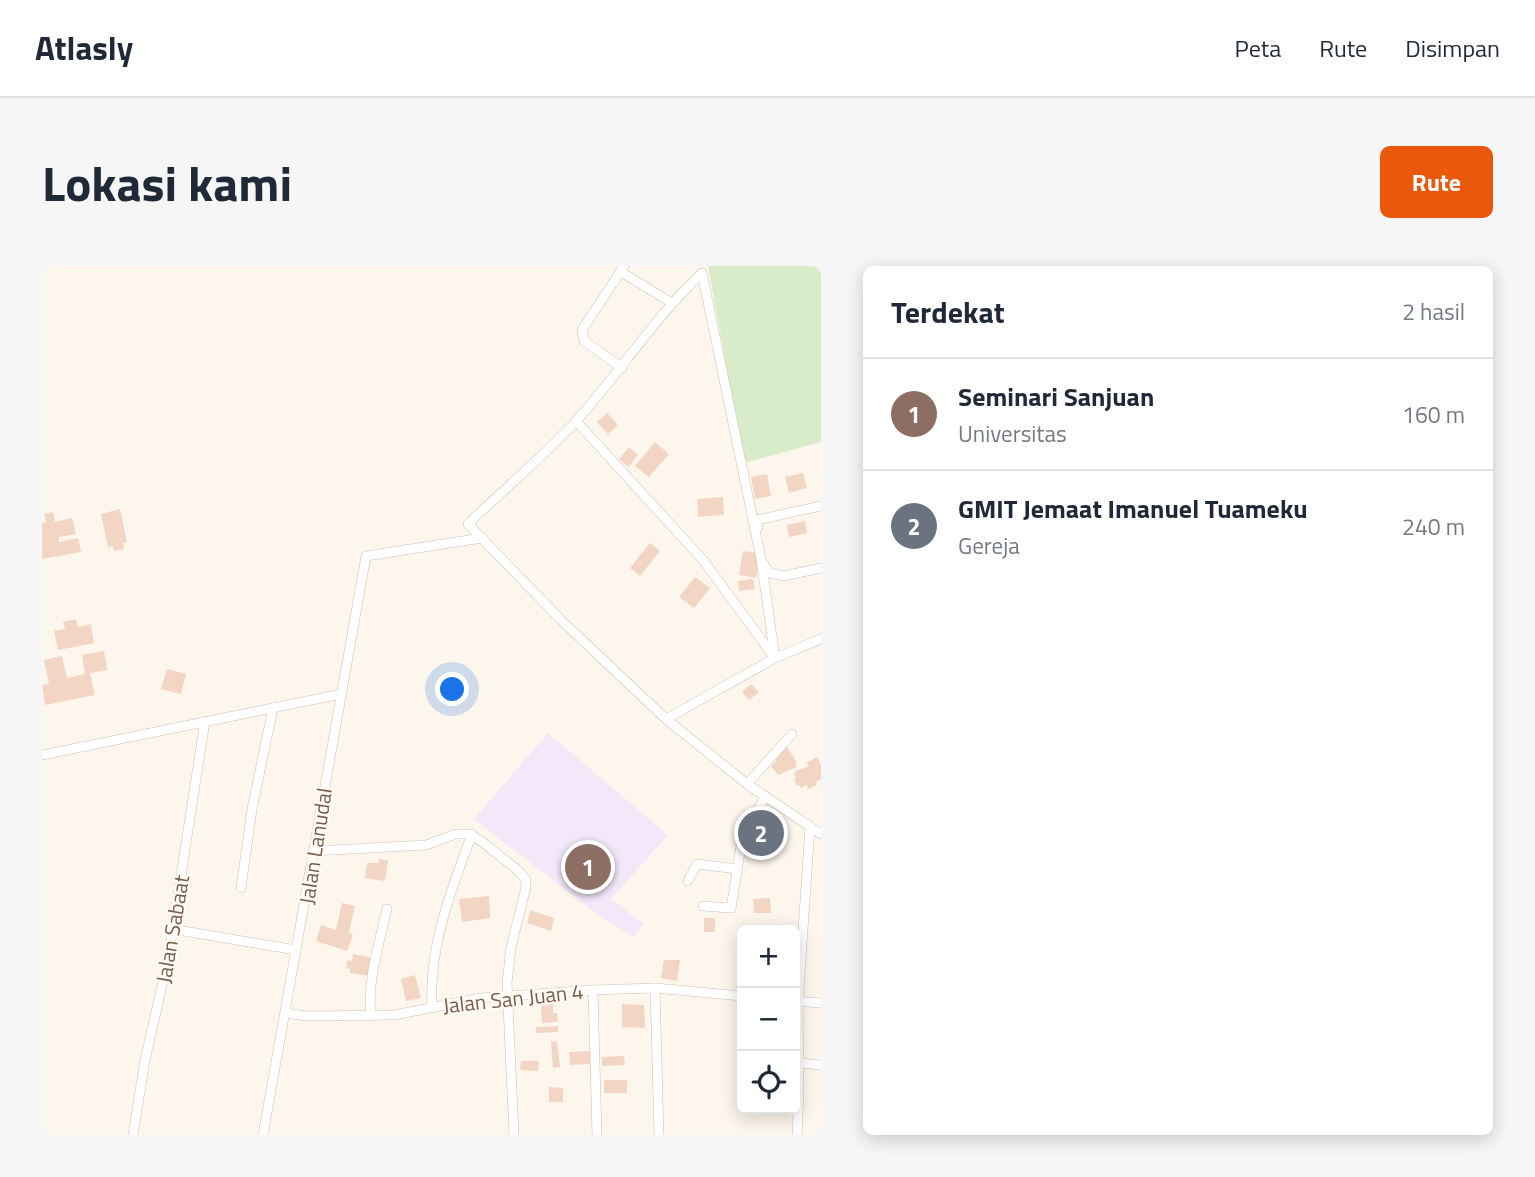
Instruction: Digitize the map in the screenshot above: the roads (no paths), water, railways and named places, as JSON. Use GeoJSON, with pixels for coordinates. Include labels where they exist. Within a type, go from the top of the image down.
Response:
{"type":"FeatureCollection","features":[{"type":"Feature","properties":{"kind":"street"},"geometry":{"type":"LineString","coordinates":[[622,368],[584,341],[582,330],[623,269],[672,303]]}},
{"type":"Feature","properties":{"kind":"street"},"geometry":{"type":"LineString","coordinates":[[701,270],[576,421],[468,524],[562,621],[667,719],[747,784],[817,830],[798,988]]}},
{"type":"Feature","properties":{"kind":"street"},"geometry":{"type":"LineString","coordinates":[[701,270],[761,559],[775,659]]}},
{"type":"Feature","properties":{"kind":"street"},"geometry":{"type":"LineString","coordinates":[[576,421],[703,560],[775,659]]}},
{"type":"Feature","properties":{"kind":"street"},"geometry":{"type":"LineString","coordinates":[[821,506],[757,520],[763,562],[770,573],[784,576],[821,568]]}},
{"type":"Feature","properties":{"kind":"street","name":"Jalan Lanudal"},"geometry":{"type":"LineString","coordinates":[[264,1135],[366,556],[482,538]]}},
{"type":"Feature","properties":{"kind":"street"},"geometry":{"type":"LineString","coordinates":[[667,719],[775,659],[821,639]]}},
{"type":"Feature","properties":{"kind":"street"},"geometry":{"type":"LineString","coordinates":[[42,755],[341,694]]}},
{"type":"Feature","properties":{"kind":"street"},"geometry":{"type":"LineString","coordinates":[[241,888],[252,809],[273,708]]}},
{"type":"Feature","properties":{"kind":"street","name":"Jalan Sabaat"},"geometry":{"type":"LineString","coordinates":[[133,1135],[145,1060],[166,970],[205,721]]}},
{"type":"Feature","properties":{"kind":"street"},"geometry":{"type":"LineString","coordinates":[[747,784],[792,734]]}},
{"type":"Feature","properties":{"kind":"street"},"geometry":{"type":"LineString","coordinates":[[703,906],[731,908],[743,834],[765,797]]}},
{"type":"Feature","properties":{"kind":"street"},"geometry":{"type":"LineString","coordinates":[[314,851],[426,845],[456,834],[472,835],[520,872],[526,883],[522,913],[510,955],[507,995],[514,1135]]}},
{"type":"Feature","properties":{"kind":"street"},"geometry":{"type":"LineString","coordinates":[[432,1007],[431,981],[441,924],[472,835]]}},
{"type":"Feature","properties":{"kind":"street"},"geometry":{"type":"LineString","coordinates":[[688,881],[697,864],[737,869]]}},
{"type":"Feature","properties":{"kind":"street"},"geometry":{"type":"LineString","coordinates":[[371,1016],[371,977],[387,909]]}},
{"type":"Feature","properties":{"kind":"street"},"geometry":{"type":"LineString","coordinates":[[172,929],[296,950]]}},
{"type":"Feature","properties":{"kind":"street"},"geometry":{"type":"LineString","coordinates":[[655,988],[659,1135]]}},
{"type":"Feature","properties":{"kind":"street","name":"Jalan San Juan 4"},"geometry":{"type":"LineString","coordinates":[[285,1013],[307,1016],[394,1015],[507,995],[593,990],[655,988],[737,996]]}},
{"type":"Feature","properties":{"kind":"street"},"geometry":{"type":"LineString","coordinates":[[593,990],[597,1135]]}},
{"type":"Feature","properties":{"kind":"street"},"geometry":{"type":"LineString","coordinates":[[800,1001],[821,1003]]}},
{"type":"Feature","properties":{"kind":"street"},"geometry":{"type":"LineString","coordinates":[[800,1063],[821,1065]]}},
{"type":"Feature","properties":{"kind":"street"},"geometry":{"type":"LineString","coordinates":[[797,1135],[798,1114]]}},
{"type":"Feature","properties":{"kind":"place","name":"GMIT Jemaat Imanuel Tuameku"},"geometry":{"type":"Point","coordinates":[761,833]}},
{"type":"Feature","properties":{"kind":"place","name":"Seminari Sanjuan"},"geometry":{"type":"Point","coordinates":[588,867]}}]}
